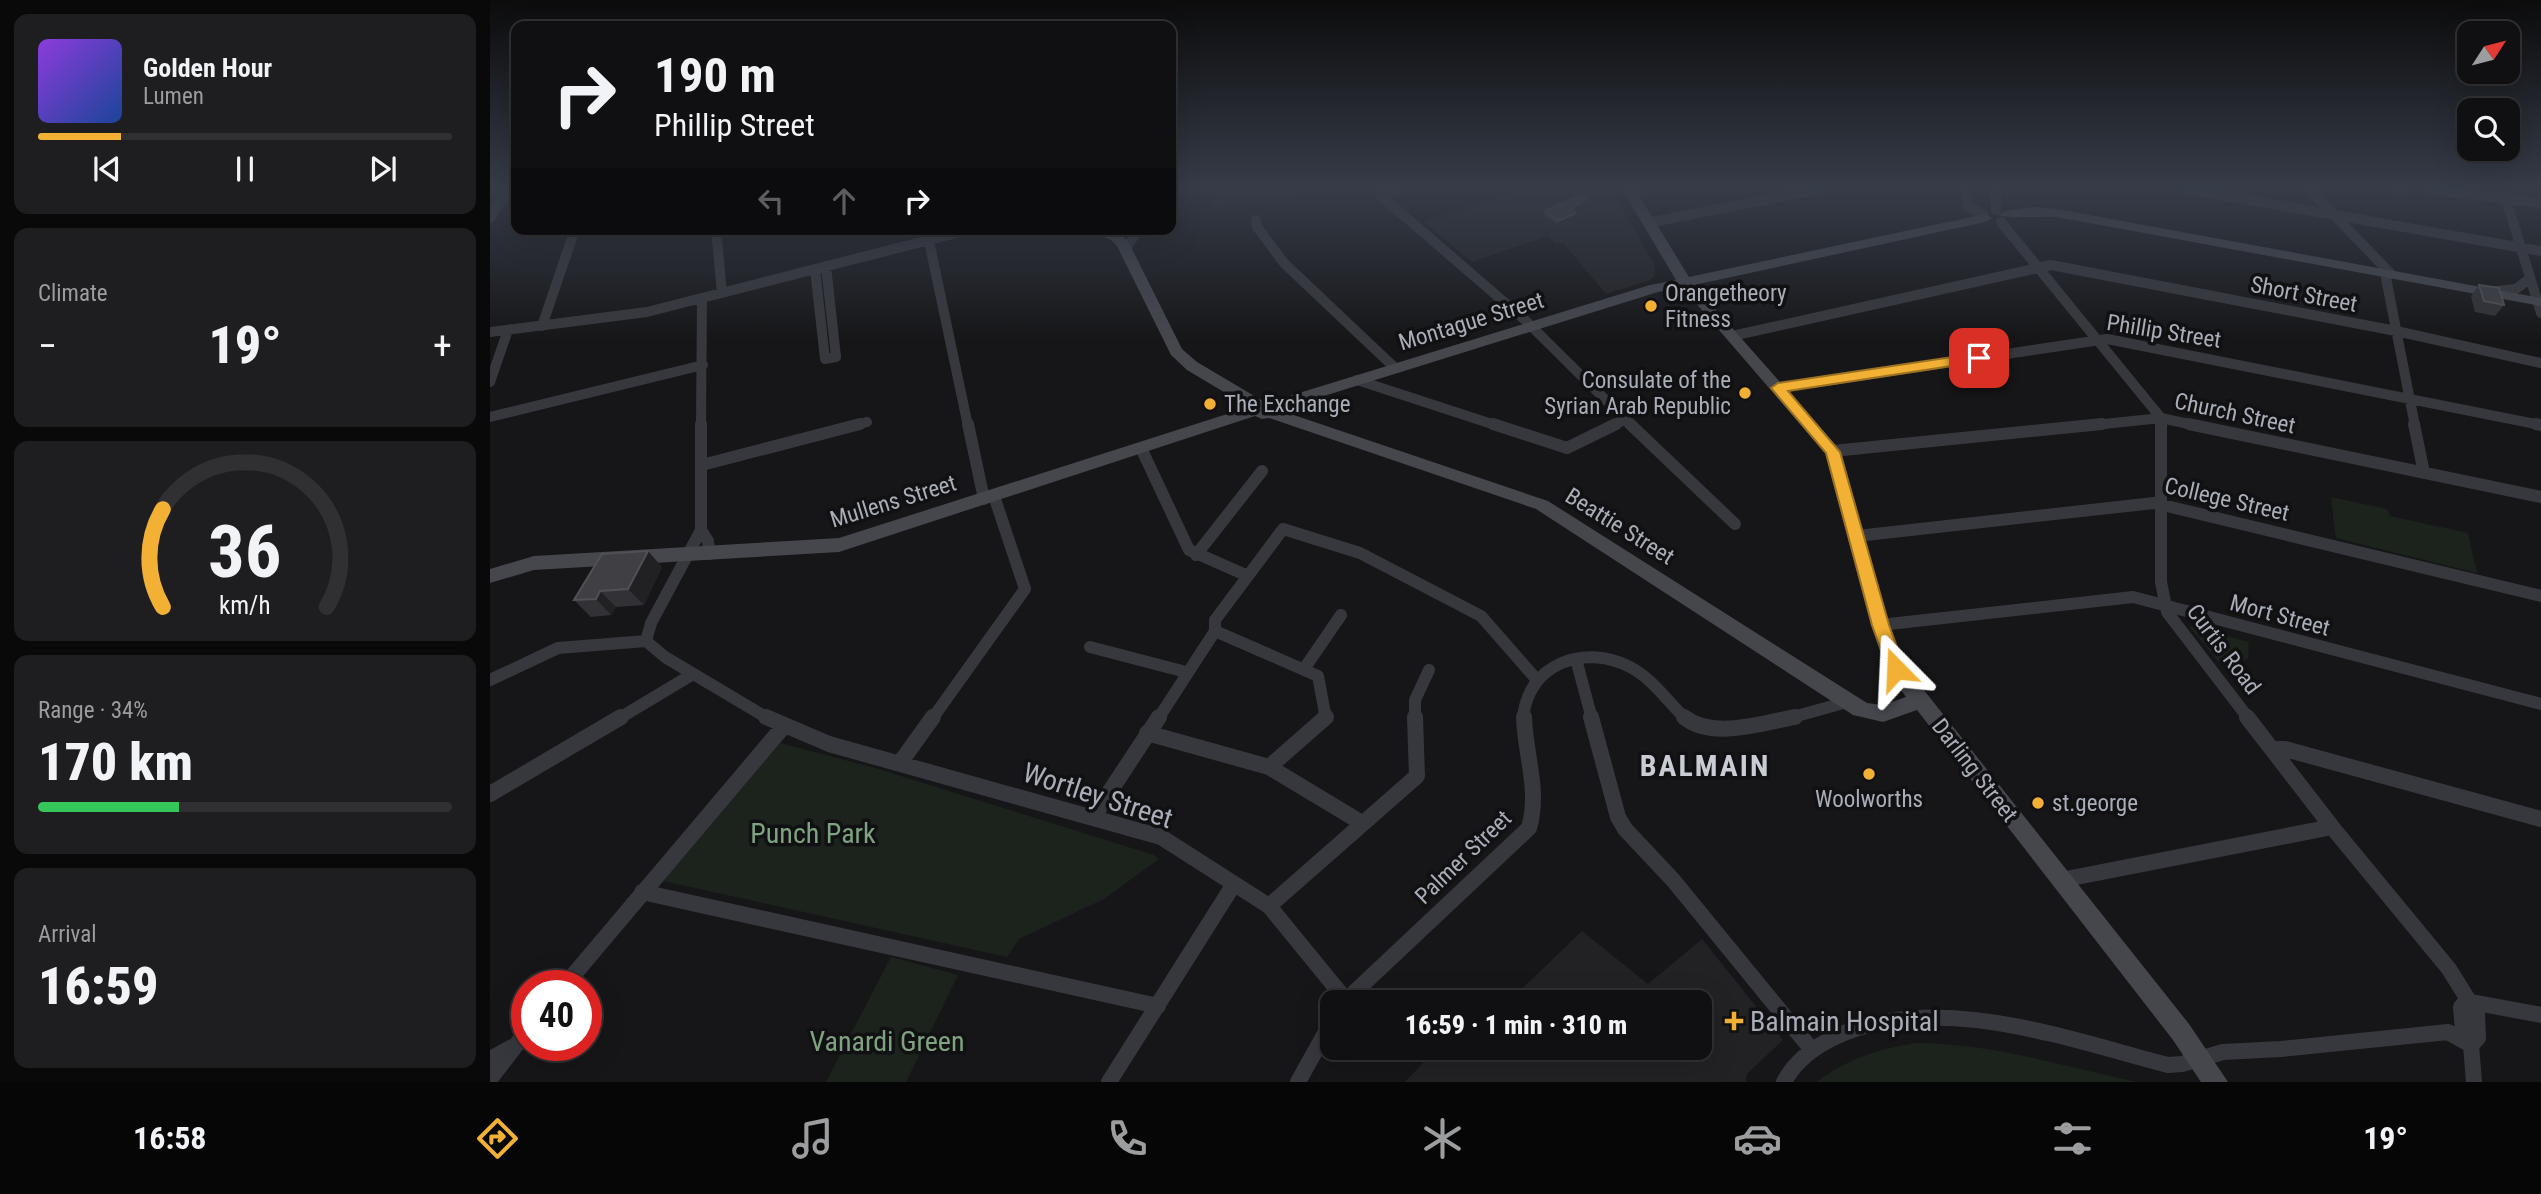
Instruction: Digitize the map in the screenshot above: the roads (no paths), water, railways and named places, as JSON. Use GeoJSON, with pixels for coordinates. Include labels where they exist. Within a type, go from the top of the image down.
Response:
{"type":"FeatureCollection","features":[{"type":"Feature","properties":{"kind":"street"},"geometry":{"type":"LineString","coordinates":[[542,326],[571,239]]}},
{"type":"Feature","properties":{"kind":"street"},"geometry":{"type":"LineString","coordinates":[[717,239],[722,293]]}},
{"type":"Feature","properties":{"kind":"street"},"geometry":{"type":"LineString","coordinates":[[490,332],[630,316],[934,239]]}},
{"type":"Feature","properties":{"kind":"street"},"geometry":{"type":"LineString","coordinates":[[1118,239],[1126,248],[1132,239]]}},
{"type":"Feature","properties":{"kind":"street"},"geometry":{"type":"LineString","coordinates":[[1267,239],[1284,263],[1395,368]]}},
{"type":"Feature","properties":{"kind":"street"},"geometry":{"type":"LineString","coordinates":[[1431,239],[1531,326],[1735,524]]}},
{"type":"Feature","properties":{"kind":"street","name":"Darling Street"},"geometry":{"type":"LineString","coordinates":[[1658,239],[1685,282],[1833,452],[1892,663],[2216,1082]]}},
{"type":"Feature","properties":{"kind":"street","name":"Montague Street"},"geometry":{"type":"LineString","coordinates":[[1264,409],[1655,288],[1884,239]]}},
{"type":"Feature","properties":{"kind":"street"},"geometry":{"type":"LineString","coordinates":[[2016,239],[2040,266],[2161,418]]}},
{"type":"Feature","properties":{"kind":"street","name":"Montague Street"},"geometry":{"type":"LineString","coordinates":[[2201,239],[2489,292],[2540,306]]}},
{"type":"Feature","properties":{"kind":"street"},"geometry":{"type":"LineString","coordinates":[[2356,239],[2388,274],[2396,331],[2424,473]]}},
{"type":"Feature","properties":{"kind":"street"},"geometry":{"type":"LineString","coordinates":[[2474,239],[2541,251]]}},
{"type":"Feature","properties":{"kind":"street"},"geometry":{"type":"LineString","coordinates":[[2518,239],[2529,279],[2540,306]]}},
{"type":"Feature","properties":{"kind":"street"},"geometry":{"type":"LineString","coordinates":[[900,763],[1024,589],[989,498],[929,241]]}},
{"type":"Feature","properties":{"kind":"street","name":"Beattie Street"},"geometry":{"type":"LineString","coordinates":[[1126,248],[1176,352],[1192,366],[1264,409],[1542,505],[1847,702],[1873,715],[1898,711],[1920,699]]}},
{"type":"Feature","properties":{"kind":"street","name":"Short Street"},"geometry":{"type":"LineString","coordinates":[[1732,336],[2052,265],[2396,331],[2541,363]]}},
{"type":"Feature","properties":{"kind":"street"},"geometry":{"type":"LineString","coordinates":[[820,267],[831,312],[836,356],[825,359],[819,315],[820,267]]}},
{"type":"Feature","properties":{"kind":"street"},"geometry":{"type":"LineString","coordinates":[[2489,292],[2511,290],[2529,279]]}},
{"type":"Feature","properties":{"kind":"street"},"geometry":{"type":"LineString","coordinates":[[490,680],[558,648],[646,641],[651,623],[685,555],[701,530],[702,298]]}},
{"type":"Feature","properties":{"kind":"street"},"geometry":{"type":"LineString","coordinates":[[819,315],[831,312]]}},
{"type":"Feature","properties":{"kind":"street"},"geometry":{"type":"LineString","coordinates":[[490,382],[508,330]]}},
{"type":"Feature","properties":{"kind":"street","name":"Phillip Street"},"geometry":{"type":"LineString","coordinates":[[1778,388],[2098,339],[2117,340],[2541,425]]}},
{"type":"Feature","properties":{"kind":"street"},"geometry":{"type":"LineString","coordinates":[[490,417],[703,365]]}},
{"type":"Feature","properties":{"kind":"street"},"geometry":{"type":"LineString","coordinates":[[1357,380],[1567,448],[1626,419]]}},
{"type":"Feature","properties":{"kind":"street","name":"Mullens Street"},"geometry":{"type":"LineString","coordinates":[[490,576],[534,563],[839,545],[1264,409]]}},
{"type":"Feature","properties":{"kind":"street","name":"Church Street"},"geometry":{"type":"LineString","coordinates":[[1833,452],[2161,418],[2541,497]]}},
{"type":"Feature","properties":{"kind":"street","name":"Curtis Road"},"geometry":{"type":"LineString","coordinates":[[2161,418],[2164,604],[2175,626],[2463,989],[2466,1001],[2477,1014],[2478,1038],[2471,1045],[2474,1082]]}},
{"type":"Feature","properties":{"kind":"street"},"geometry":{"type":"LineString","coordinates":[[702,465],[867,422]]}},
{"type":"Feature","properties":{"kind":"street"},"geometry":{"type":"LineString","coordinates":[[1141,448],[1185,544],[1196,555],[1248,576]]}},
{"type":"Feature","properties":{"kind":"street"},"geometry":{"type":"LineString","coordinates":[[1196,555],[1262,471]]}},
{"type":"Feature","properties":{"kind":"street","name":"College Street"},"geometry":{"type":"LineString","coordinates":[[1857,536],[2163,504],[2541,596]]}},
{"type":"Feature","properties":{"kind":"street"},"geometry":{"type":"LineString","coordinates":[[1093,817],[1214,631],[1216,620],[1283,528],[1360,553],[1481,616],[1536,680],[1557,663],[1601,657],[1620,662],[1649,679],[1684,717],[1703,727],[1732,726],[1831,709],[1847,702]]}},
{"type":"Feature","properties":{"kind":"street"},"geometry":{"type":"LineString","coordinates":[[701,530],[708,541],[709,554]]}},
{"type":"Feature","properties":{"kind":"street","name":"Mort Street"},"geometry":{"type":"LineString","coordinates":[[1880,625],[2116,597],[2141,598],[2541,704]]}},
{"type":"Feature","properties":{"kind":"street"},"geometry":{"type":"LineString","coordinates":[[1304,669],[1341,615]]}},
{"type":"Feature","properties":{"kind":"street"},"geometry":{"type":"LineString","coordinates":[[1214,631],[1318,676],[1326,719],[1269,766]]}},
{"type":"Feature","properties":{"kind":"street","name":"Wortley Street"},"geometry":{"type":"LineString","coordinates":[[646,641],[665,657],[783,727],[829,744],[1161,837],[1269,906],[1335,990]]}},
{"type":"Feature","properties":{"kind":"street"},"geometry":{"type":"LineString","coordinates":[[1090,648],[1186,672]]}},
{"type":"Feature","properties":{"kind":"street"},"geometry":{"type":"LineString","coordinates":[[1576,659],[1618,817],[1625,829],[1673,880],[1812,1050]]}},
{"type":"Feature","properties":{"kind":"street"},"geometry":{"type":"LineString","coordinates":[[1269,906],[1417,776],[1415,700],[1429,670]]}},
{"type":"Feature","properties":{"kind":"street"},"geometry":{"type":"LineString","coordinates":[[490,794],[693,674]]}},
{"type":"Feature","properties":{"kind":"street","name":"Palmer Street"},"geometry":{"type":"LineString","coordinates":[[1356,990],[1529,828],[1536,807],[1523,712],[1524,701],[1536,680]]}},
{"type":"Feature","properties":{"kind":"street"},"geometry":{"type":"LineString","coordinates":[[577,970],[783,727]]}},
{"type":"Feature","properties":{"kind":"street"},"geometry":{"type":"LineString","coordinates":[[1147,733],[1269,766],[1362,823]]}},
{"type":"Feature","properties":{"kind":"street"},"geometry":{"type":"LineString","coordinates":[[2272,749],[2285,749],[2541,819]]}},
{"type":"Feature","properties":{"kind":"street"},"geometry":{"type":"LineString","coordinates":[[2061,880],[2332,827]]}},
{"type":"Feature","properties":{"kind":"street"},"geometry":{"type":"LineString","coordinates":[[1109,1082],[1234,884]]}},
{"type":"Feature","properties":{"kind":"street"},"geometry":{"type":"LineString","coordinates":[[642,892],[1157,1006]]}},
{"type":"Feature","properties":{"kind":"street"},"geometry":{"type":"LineString","coordinates":[[2466,1001],[2541,1015]]}},
{"type":"Feature","properties":{"kind":"street"},"geometry":{"type":"LineString","coordinates":[[1784,1082],[1793,1068],[1812,1050],[1855,1027],[1915,1016],[1968,1020],[2011,1028],[2168,1065],[2223,1052],[2281,1049],[2448,1032],[2471,1045]]}},
{"type":"Feature","properties":{"kind":"street"},"geometry":{"type":"LineString","coordinates":[[1298,1082],[1320,1043]]}},
{"type":"Feature","properties":{"kind":"street"},"geometry":{"type":"LineString","coordinates":[[490,1059],[511,1047]]}},
{"type":"Feature","properties":{"kind":"street"},"geometry":{"type":"LineString","coordinates":[[490,1079],[511,1050]]}},
{"type":"Feature","properties":{"kind":"place","name":"Orangetheory Fitness"},"geometry":{"type":"Point","coordinates":[1651,306]}},
{"type":"Feature","properties":{"kind":"place","name":"Consulate of the Syrian Arab Republic"},"geometry":{"type":"Point","coordinates":[1745,393]}},
{"type":"Feature","properties":{"kind":"place","name":"The Exchange"},"geometry":{"type":"Point","coordinates":[1210,404]}},
{"type":"Feature","properties":{"kind":"place","name":"Woolworths"},"geometry":{"type":"Point","coordinates":[1869,774]}},
{"type":"Feature","properties":{"kind":"place","name":"st.george"},"geometry":{"type":"Point","coordinates":[2038,803]}},
{"type":"Feature","properties":{"kind":"place","name":"Balmain Hospital"},"geometry":{"type":"Point","coordinates":[1734,1021]}},
{"type":"Feature","properties":{"kind":"district","name":"BALMAIN"},"geometry":{"type":"Point","coordinates":[1705,766]}},
{"type":"Feature","properties":{"kind":"park label","name":"Punch Park"},"geometry":{"type":"Point","coordinates":[813,833]}},
{"type":"Feature","properties":{"kind":"park label","name":"Vanardi Green"},"geometry":{"type":"Point","coordinates":[887,1041]}}]}
